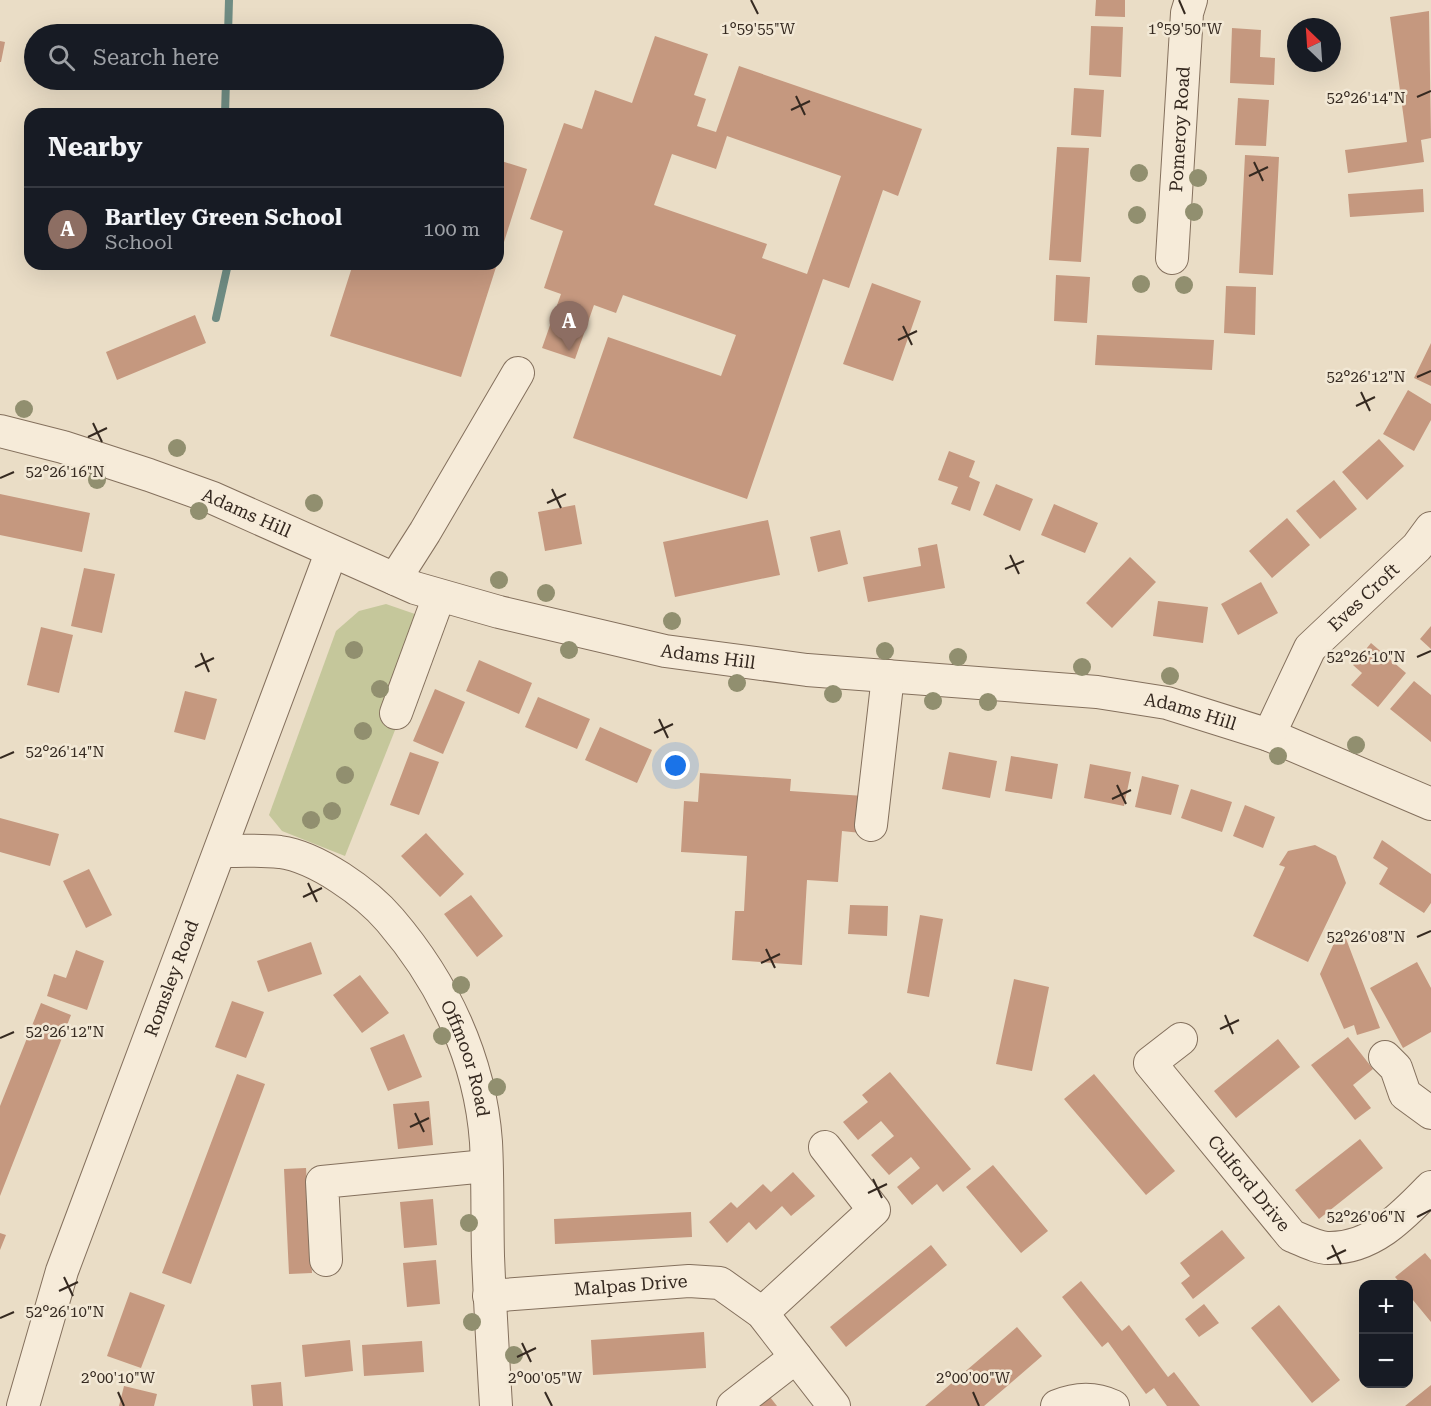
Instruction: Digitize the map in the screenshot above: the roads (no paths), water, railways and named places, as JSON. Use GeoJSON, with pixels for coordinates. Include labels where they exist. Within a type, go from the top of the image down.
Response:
{"type":"FeatureCollection","features":[{"type":"Feature","properties":{"kind":"street","name":"Pomeroy Road"},"geometry":{"type":"LineString","coordinates":[[1172,258],[1187,14],[1191,0]]}},
{"type":"Feature","properties":{"kind":"street"},"geometry":{"type":"LineString","coordinates":[[394,579],[426,532],[454,479],[518,373]]}},
{"type":"Feature","properties":{"kind":"street","name":"Adams Hill"},"geometry":{"type":"LineString","coordinates":[[0,431],[63,447],[213,498],[331,553],[439,596],[590,635],[665,651],[807,670],[1098,692],[1167,703],[1269,735],[1431,804]]}},
{"type":"Feature","properties":{"kind":"street","name":"Eves Croft"},"geometry":{"type":"LineString","coordinates":[[1269,735],[1310,648],[1417,547],[1431,528]]}},
{"type":"Feature","properties":{"kind":"street","name":"Romsley Road"},"geometry":{"type":"LineString","coordinates":[[23,1406],[62,1271],[331,553]]}},
{"type":"Feature","properties":{"kind":"street"},"geometry":{"type":"LineString","coordinates":[[396,713],[439,596]]}},
{"type":"Feature","properties":{"kind":"street"},"geometry":{"type":"LineString","coordinates":[[871,825],[888,676]]}},
{"type":"Feature","properties":{"kind":"street","name":"Offmoor Road"},"geometry":{"type":"LineString","coordinates":[[221,851],[282,852],[330,871],[374,901],[415,949],[438,985],[467,1050],[479,1098],[486,1166],[489,1296],[496,1406]]}},
{"type":"Feature","properties":{"kind":"street","name":"Culford Drive"},"geometry":{"type":"LineString","coordinates":[[1181,1039],[1150,1063],[1292,1236],[1326,1248],[1357,1245],[1398,1221],[1431,1187]]}},
{"type":"Feature","properties":{"kind":"street"},"geometry":{"type":"LineString","coordinates":[[1385,1057],[1396,1068],[1405,1094],[1431,1113]]}},
{"type":"Feature","properties":{"kind":"street"},"geometry":{"type":"LineString","coordinates":[[762,1313],[874,1210],[825,1147]]}},
{"type":"Feature","properties":{"kind":"street"},"geometry":{"type":"LineString","coordinates":[[326,1260],[322,1182],[486,1166]]}},
{"type":"Feature","properties":{"kind":"street","name":"Malpas Drive"},"geometry":{"type":"LineString","coordinates":[[489,1296],[688,1281],[720,1283],[762,1313],[834,1406]]}},
{"type":"Feature","properties":{"kind":"street"},"geometry":{"type":"LineString","coordinates":[[733,1406],[796,1357]]}},
{"type":"Feature","properties":{"kind":"street"},"geometry":{"type":"LineString","coordinates":[[1057,1406],[1081,1400],[1099,1400],[1113,1406]]}},
{"type":"Feature","properties":{"kind":"waterway"},"geometry":{"type":"LineString","coordinates":[[228,24],[229,0]]}},
{"type":"Feature","properties":{"kind":"waterway"},"geometry":{"type":"LineString","coordinates":[[225,108],[226,90]]}},
{"type":"Feature","properties":{"kind":"waterway"},"geometry":{"type":"LineString","coordinates":[[216,318],[227,270]]}},
{"type":"Feature","properties":{"kind":"place","name":"Bartley Green School"},"geometry":{"type":"Point","coordinates":[569,351]}}]}
